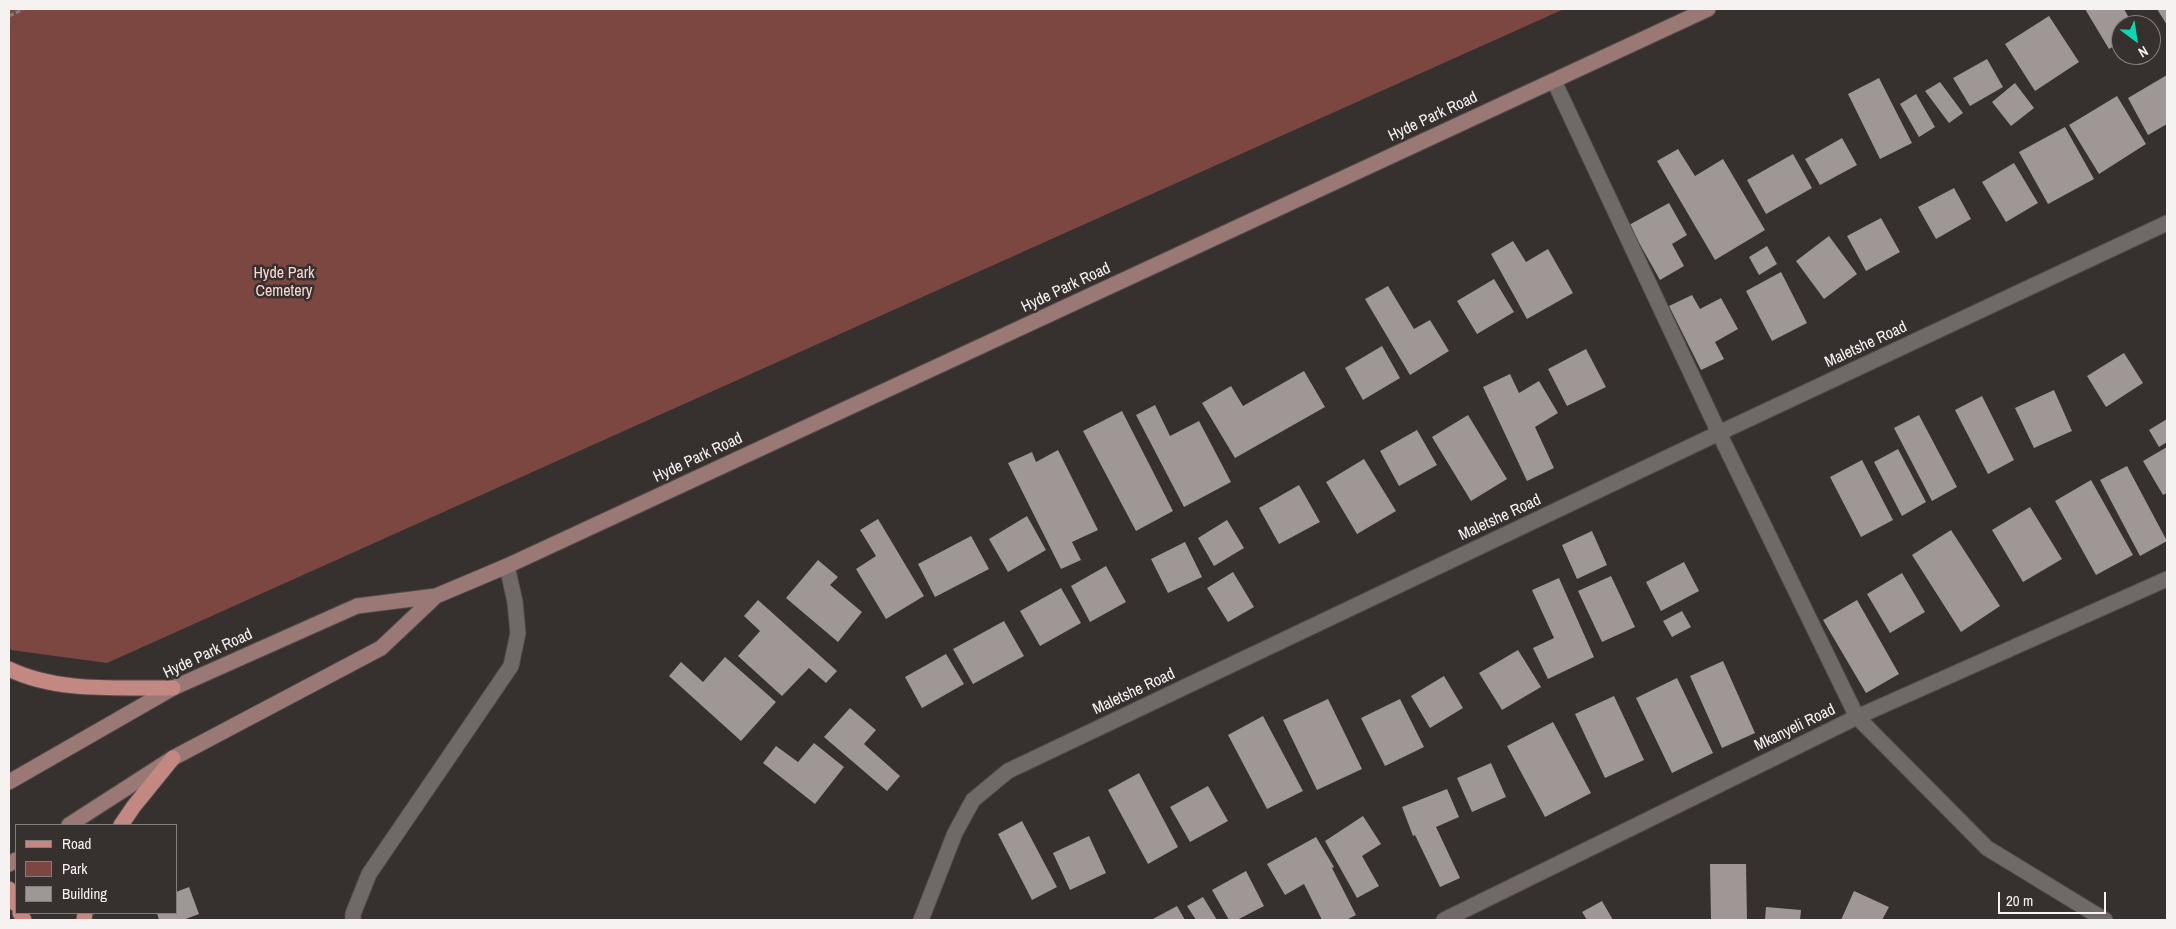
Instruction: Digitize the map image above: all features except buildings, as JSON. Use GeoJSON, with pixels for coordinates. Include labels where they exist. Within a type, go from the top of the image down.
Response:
{"type":"FeatureCollection","features":[{"type":"Feature","properties":{"kind":"main road"},"geometry":{"type":"LineString","coordinates":[[9,669],[43,682],[90,686],[173,688]]}},
{"type":"Feature","properties":{"kind":"main road"},"geometry":{"type":"LineString","coordinates":[[122,824],[173,758]]}},
{"type":"Feature","properties":{"kind":"main road"},"geometry":{"type":"LineString","coordinates":[[9,889],[15,902]]}},
{"type":"Feature","properties":{"kind":"street","name":"Hyde Park Road"},"geometry":{"type":"LineString","coordinates":[[9,782],[173,688],[357,606],[436,596],[507,566],[1708,9]]}},
{"type":"Feature","properties":{"kind":"street"},"geometry":{"type":"LineString","coordinates":[[1554,81],[1719,433],[1857,717],[1987,848],[2105,920]]}},
{"type":"Feature","properties":{"kind":"street","name":"Maletshe Road"},"geometry":{"type":"LineString","coordinates":[[921,920],[955,833],[973,800],[1008,771],[1719,433],[2167,223]]}},
{"type":"Feature","properties":{"kind":"street"},"geometry":{"type":"LineString","coordinates":[[353,920],[368,874],[511,666],[518,633],[515,602],[507,566]]}},
{"type":"Feature","properties":{"kind":"street","name":"Mkanyeli Road"},"geometry":{"type":"LineString","coordinates":[[1444,920],[1857,717],[2167,579]]}},
{"type":"Feature","properties":{"kind":"street","name":"Hyde Park Road"},"geometry":{"type":"LineString","coordinates":[[71,824],[173,758],[381,648],[436,596]]}},
{"type":"Feature","properties":{"kind":"path"},"geometry":{"type":"LineString","coordinates":[[9,16],[24,9]]}},
{"type":"Feature","properties":{"kind":"green space","name":"Hyde Park Cemetery"},"geometry":{"type":"Polygon","coordinates":[[[9,9],[1564,9],[107,663],[11,650],[9,646],[9,9]]]}}]}
